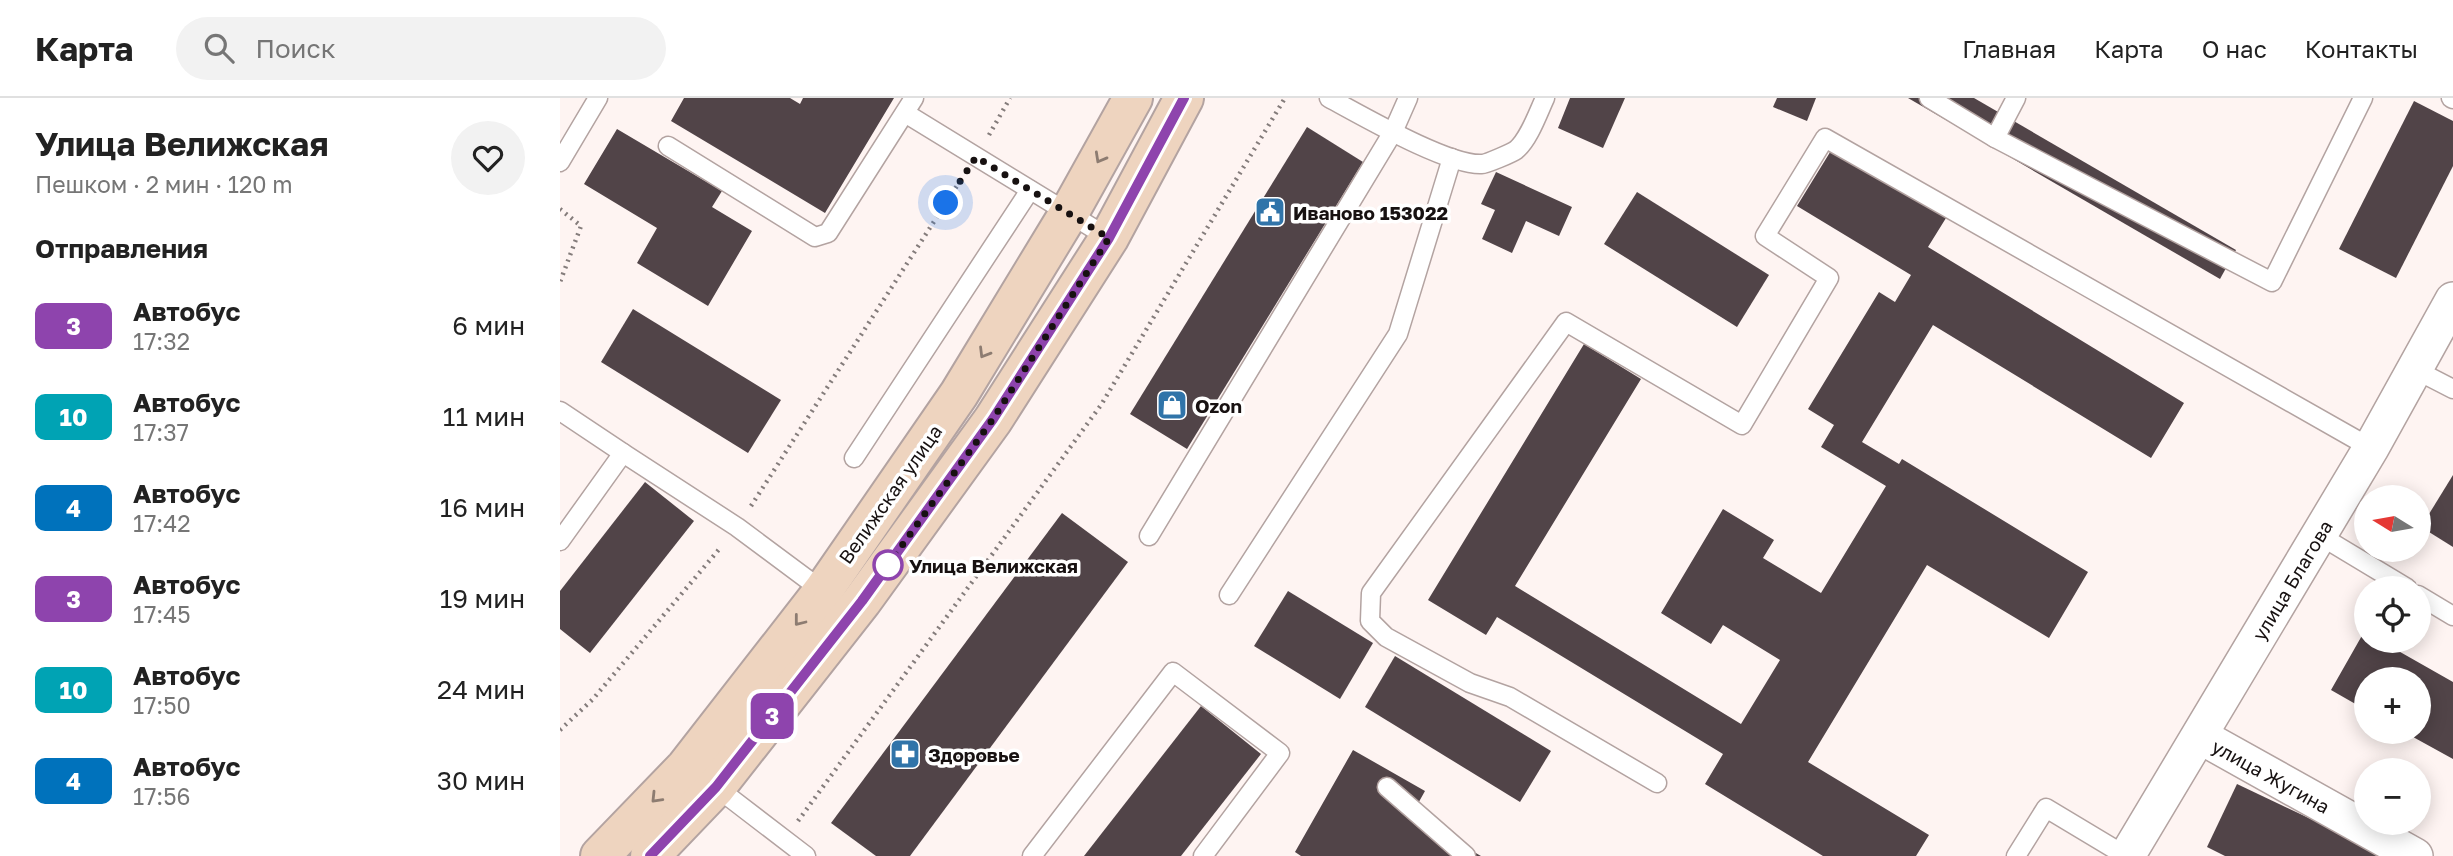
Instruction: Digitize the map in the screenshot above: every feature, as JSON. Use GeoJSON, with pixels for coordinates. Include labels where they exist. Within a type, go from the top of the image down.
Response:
{"type":"FeatureCollection","features":[{"type":"Feature","properties":{"kind":"main road","name":"Велижская улица"},"geometry":{"type":"LineString","coordinates":[[600,856],[686,767],[823,591],[958,394],[1069,213],[1133,98]]}},
{"type":"Feature","properties":{"kind":"main road","name":"Велижская улица"},"geometry":{"type":"LineString","coordinates":[[650,856],[716,787],[862,601],[993,419],[1109,238],[1184,98]]}},
{"type":"Feature","properties":{"kind":"street","name":"улица Благова"},"geometry":{"type":"LineString","coordinates":[[2126,856],[2371,448],[2453,300]]}},
{"type":"Feature","properties":{"kind":"street","name":"улица Жугина"},"geometry":{"type":"LineString","coordinates":[[2200,736],[2415,856]]}},
{"type":"Feature","properties":{"kind":"lane"},"geometry":{"type":"LineString","coordinates":[[560,162],[598,98]]}},
{"type":"Feature","properties":{"kind":"lane"},"geometry":{"type":"LineString","coordinates":[[1329,98],[1393,132],[1452,158],[1483,165],[1516,150],[1533,125],[1545,98]]}},
{"type":"Feature","properties":{"kind":"lane"},"geometry":{"type":"LineString","coordinates":[[1149,536],[1393,132],[1408,98]]}},
{"type":"Feature","properties":{"kind":"lane"},"geometry":{"type":"LineString","coordinates":[[1929,98],[1995,138],[2272,282],[2363,98]]}},
{"type":"Feature","properties":{"kind":"lane"},"geometry":{"type":"LineString","coordinates":[[1995,138],[2016,98]]}},
{"type":"Feature","properties":{"kind":"lane"},"geometry":{"type":"LineString","coordinates":[[668,146],[815,237],[828,233],[910,105],[976,157],[1109,238]]}},
{"type":"Feature","properties":{"kind":"lane"},"geometry":{"type":"LineString","coordinates":[[1657,783],[1510,696],[1470,683],[1386,637],[1370,621],[1371,593],[1566,322],[1742,425],[1829,278],[1765,236],[1825,138],[2371,448]]}},
{"type":"Feature","properties":{"kind":"lane"},"geometry":{"type":"LineString","coordinates":[[1229,595],[1398,334],[1452,158]]}},
{"type":"Feature","properties":{"kind":"lane"},"geometry":{"type":"LineString","coordinates":[[854,458],[1030,190]]}},
{"type":"Feature","properties":{"kind":"lane"},"geometry":{"type":"LineString","coordinates":[[2416,370],[2453,389]]}},
{"type":"Feature","properties":{"kind":"lane"},"geometry":{"type":"LineString","coordinates":[[560,411],[737,527],[823,591]]}},
{"type":"Feature","properties":{"kind":"lane"},"geometry":{"type":"LineString","coordinates":[[560,541],[623,453]]}},
{"type":"Feature","properties":{"kind":"lane"},"geometry":{"type":"LineString","coordinates":[[2319,535],[2387,576]]}},
{"type":"Feature","properties":{"kind":"lane"},"geometry":{"type":"LineString","coordinates":[[2431,603],[2453,616]]}},
{"type":"Feature","properties":{"kind":"lane"},"geometry":{"type":"LineString","coordinates":[[1032,856],[1173,672],[1280,753],[1203,856]]}},
{"type":"Feature","properties":{"kind":"lane"},"geometry":{"type":"LineString","coordinates":[[716,787],[806,856]]}},
{"type":"Feature","properties":{"kind":"lane"},"geometry":{"type":"LineString","coordinates":[[1387,787],[1465,856]]}},
{"type":"Feature","properties":{"kind":"lane"},"geometry":{"type":"LineString","coordinates":[[2016,856],[2046,808],[2126,856]]}},
{"type":"Feature","properties":{"kind":"path"},"geometry":{"type":"LineString","coordinates":[[560,730],[593,699],[737,527],[976,157],[1010,98]]}},
{"type":"Feature","properties":{"kind":"path"},"geometry":{"type":"LineString","coordinates":[[785,840],[1101,405],[1285,98]]}},
{"type":"Feature","properties":{"kind":"path"},"geometry":{"type":"LineString","coordinates":[[560,209],[581,226],[560,282]]}},
{"type":"Feature","properties":{"kind":"building"},"geometry":{"type":"Polygon","coordinates":[[[684,98],[790,98],[800,104],[803,98],[894,98],[825,213],[671,121],[684,98]]]}},
{"type":"Feature","properties":{"kind":"building"},"geometry":{"type":"Polygon","coordinates":[[[1570,98],[1625,98],[1603,148],[1558,128],[1570,98]]]}},
{"type":"Feature","properties":{"kind":"building"},"geometry":{"type":"Polygon","coordinates":[[[1777,98],[1816,98],[1807,121],[1773,107],[1777,98]]]}},
{"type":"Feature","properties":{"kind":"building"},"geometry":{"type":"Polygon","coordinates":[[[1908,98],[1974,98],[2236,250],[2220,279],[1908,98]]]}},
{"type":"Feature","properties":{"kind":"building"},"geometry":{"type":"Polygon","coordinates":[[[2414,101],[2453,121],[2453,166],[2396,278],[2339,249],[2414,101]]]}},
{"type":"Feature","properties":{"kind":"building"},"geometry":{"type":"Polygon","coordinates":[[[1307,127],[1363,162],[1187,449],[1130,414],[1307,127]]]}},
{"type":"Feature","properties":{"kind":"building"},"geometry":{"type":"Polygon","coordinates":[[[617,129],[722,191],[712,207],[752,231],[708,306],[637,263],[657,228],[584,184],[617,129]]]}},
{"type":"Feature","properties":{"kind":"building"},"geometry":{"type":"Polygon","coordinates":[[[1832,149],[1946,218],[1928,247],[2184,403],[2151,458],[1933,325],[1862,442],[1899,464],[1902,459],[2088,572],[2049,638],[1927,565],[1808,762],[1929,835],[1916,856],[1823,856],[1705,784],[1723,754],[1497,617],[1486,635],[1428,600],[1584,344],[1641,379],[1515,586],[1741,724],[1780,660],[1723,625],[1711,644],[1661,613],[1723,509],[1774,540],[1763,558],[1821,593],[1886,486],[1821,447],[1834,425],[1808,409],[1879,292],[1895,302],[1911,275],[1797,206],[1832,149]]]}},
{"type":"Feature","properties":{"kind":"building"},"geometry":{"type":"Polygon","coordinates":[[[1496,172],[1572,207],[1559,236],[1526,221],[1512,253],[1482,239],[1495,210],[1481,204],[1496,172]]]}},
{"type":"Feature","properties":{"kind":"building"},"geometry":{"type":"Polygon","coordinates":[[[1637,192],[1769,275],[1737,327],[1604,244],[1637,192]]]}},
{"type":"Feature","properties":{"kind":"building"},"geometry":{"type":"Polygon","coordinates":[[[633,309],[781,400],[748,453],[601,362],[633,309]]]}},
{"type":"Feature","properties":{"kind":"building"},"geometry":{"type":"Polygon","coordinates":[[[2453,475],[2453,547],[2431,533],[2431,511],[2453,475]]]}},
{"type":"Feature","properties":{"kind":"building"},"geometry":{"type":"Polygon","coordinates":[[[645,482],[694,521],[590,653],[560,629],[560,591],[645,482]]]}},
{"type":"Feature","properties":{"kind":"building"},"geometry":{"type":"Polygon","coordinates":[[[1062,513],[1128,562],[910,856],[876,856],[831,823],[1062,513]]]}},
{"type":"Feature","properties":{"kind":"building"},"geometry":{"type":"Polygon","coordinates":[[[1288,591],[1373,643],[1340,699],[1254,646],[1288,591]]]}},
{"type":"Feature","properties":{"kind":"building"},"geometry":{"type":"Polygon","coordinates":[[[2354,650],[2354,653],[2402,653],[2427,667],[2354,667],[2354,703],[2331,690],[2354,650]]]}},
{"type":"Feature","properties":{"kind":"building"},"geometry":{"type":"Polygon","coordinates":[[[1395,656],[1551,751],[1520,802],[1365,707],[1395,656]]]}},
{"type":"Feature","properties":{"kind":"building"},"geometry":{"type":"Polygon","coordinates":[[[2431,670],[2453,682],[2453,759],[2426,744],[2431,744],[2431,670]]]}},
{"type":"Feature","properties":{"kind":"building"},"geometry":{"type":"Polygon","coordinates":[[[1201,706],[1261,754],[1181,856],[1084,856],[1201,706]]]}},
{"type":"Feature","properties":{"kind":"building"},"geometry":{"type":"Polygon","coordinates":[[[1353,750],[1425,791],[1411,816],[1481,856],[1301,856],[1295,852],[1353,750]]]}},
{"type":"Feature","properties":{"kind":"building"},"geometry":{"type":"Polygon","coordinates":[[[2237,784],[2389,856],[2225,856],[2207,847],[2237,784]]]}},
{"type":"Feature","properties":{"kind":"bus line","name":"3"},"geometry":{"type":"LineString","coordinates":[[650,856],[716,787],[862,601],[993,419],[1109,238],[1184,98]]}},
{"type":"Feature","properties":{"kind":"place","name":"Иваново 153022"},"geometry":{"type":"Point","coordinates":[1270,212]}},
{"type":"Feature","properties":{"kind":"place","name":"Ozon"},"geometry":{"type":"Point","coordinates":[1172,405]}},
{"type":"Feature","properties":{"kind":"place","name":"Улица Велижская"},"geometry":{"type":"Point","coordinates":[888,565]}},
{"type":"Feature","properties":{"kind":"place","name":"Здоровье"},"geometry":{"type":"Point","coordinates":[905,754]}},
{"type":"Feature","properties":{"kind":"route"},"geometry":{"type":"LineString","coordinates":[[888,565],[993,419],[1109,238],[976,157],[946,203]]}}]}
